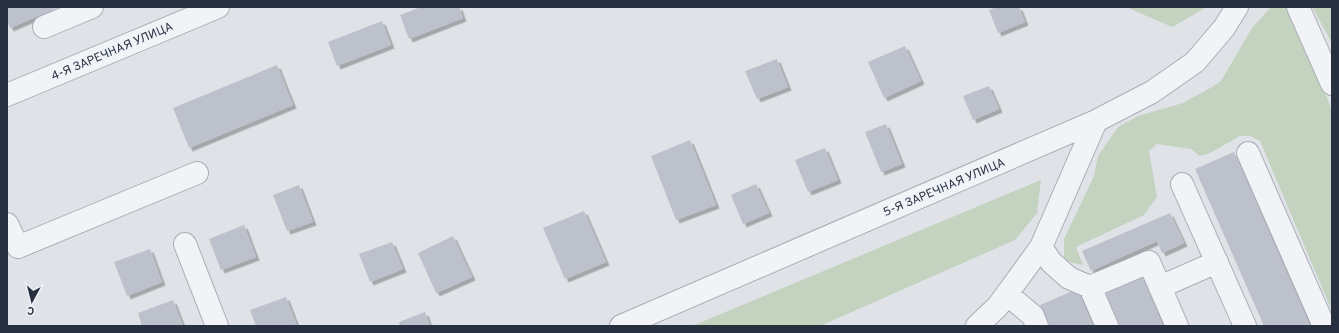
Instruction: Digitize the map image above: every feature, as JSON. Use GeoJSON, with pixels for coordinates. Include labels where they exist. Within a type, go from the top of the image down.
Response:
{"type":"FeatureCollection","features":[{"type":"Feature","properties":{"kind":"street"},"geometry":{"type":"LineString","coordinates":[[44,27],[92,7]]}},
{"type":"Feature","properties":{"kind":"street","name":"4-Я ЗАРЕЧНАЯ УЛИЦА"},"geometry":{"type":"LineString","coordinates":[[7,95],[218,7]]}},
{"type":"Feature","properties":{"kind":"street","name":"5-Я ЗАРЕЧНАЯ УЛИЦА"},"geometry":{"type":"LineString","coordinates":[[621,326],[1096,121],[1152,92],[1195,62],[1224,28],[1237,7]]}},
{"type":"Feature","properties":{"kind":"street"},"geometry":{"type":"LineString","coordinates":[[1298,7],[1332,84]]}},
{"type":"Feature","properties":{"kind":"street"},"geometry":{"type":"LineString","coordinates":[[977,326],[998,306],[1041,247],[1096,121]]}},
{"type":"Feature","properties":{"kind":"street"},"geometry":{"type":"LineString","coordinates":[[1248,153],[1324,326]]}},
{"type":"Feature","properties":{"kind":"street"},"geometry":{"type":"LineString","coordinates":[[7,224],[18,247],[197,173]]}},
{"type":"Feature","properties":{"kind":"street"},"geometry":{"type":"LineString","coordinates":[[1182,184],[1245,326]]}},
{"type":"Feature","properties":{"kind":"street"},"geometry":{"type":"LineString","coordinates":[[185,244],[216,326]]}},
{"type":"Feature","properties":{"kind":"street"},"geometry":{"type":"LineString","coordinates":[[1041,247],[1051,262],[1069,278],[1090,287],[1107,326]]}},
{"type":"Feature","properties":{"kind":"street"},"geometry":{"type":"LineString","coordinates":[[1090,287],[1149,262],[1177,326]]}},
{"type":"Feature","properties":{"kind":"street"},"geometry":{"type":"LineString","coordinates":[[1160,287],[1217,262]]}},
{"type":"Feature","properties":{"kind":"street"},"geometry":{"type":"LineString","coordinates":[[1007,294],[1033,316],[1037,326]]}},
{"type":"Feature","properties":{"kind":"green space"},"geometry":{"type":"Polygon","coordinates":[[[1126,7],[1207,7],[1172,27],[1126,7]]]}},
{"type":"Feature","properties":{"kind":"green space"},"geometry":{"type":"Polygon","coordinates":[[[1271,7],[1285,7],[1290,11],[1332,110],[1332,311],[1260,141],[1250,136],[1240,136],[1210,153],[1200,156],[1191,149],[1157,144],[1149,151],[1157,197],[1144,215],[1076,247],[1083,265],[1064,261],[1064,239],[1094,176],[1098,156],[1118,127],[1138,116],[1183,103],[1221,81],[1252,28],[1271,7]]]}},
{"type":"Feature","properties":{"kind":"green space"},"geometry":{"type":"Polygon","coordinates":[[[1312,7],[1332,7],[1332,43],[1312,7]]]}},
{"type":"Feature","properties":{"kind":"green space"},"geometry":{"type":"Polygon","coordinates":[[[1041,180],[1037,213],[1015,240],[820,326],[692,326],[1041,180]]]}},
{"type":"Feature","properties":{"kind":"building"},"geometry":{"type":"Polygon","coordinates":[[[7,7],[59,7],[10,28],[7,21],[7,7]]]}},
{"type":"Feature","properties":{"kind":"building"},"geometry":{"type":"Polygon","coordinates":[[[421,7],[459,7],[463,18],[409,39],[400,15],[421,7]]]}},
{"type":"Feature","properties":{"kind":"building"},"geometry":{"type":"Polygon","coordinates":[[[997,7],[1019,7],[1025,22],[998,33],[989,10],[997,7]]]}},
{"type":"Feature","properties":{"kind":"building"},"geometry":{"type":"Polygon","coordinates":[[[382,21],[391,45],[337,66],[328,42],[382,21]]]}},
{"type":"Feature","properties":{"kind":"building"},"geometry":{"type":"Polygon","coordinates":[[[905,46],[921,81],[884,98],[868,62],[905,46]]]}},
{"type":"Feature","properties":{"kind":"building"},"geometry":{"type":"Polygon","coordinates":[[[777,59],[788,87],[757,99],[745,71],[777,59]]]}},
{"type":"Feature","properties":{"kind":"building"},"geometry":{"type":"Polygon","coordinates":[[[277,65],[293,105],[189,148],[173,108],[277,65]]]}},
{"type":"Feature","properties":{"kind":"building"},"geometry":{"type":"Polygon","coordinates":[[[989,86],[999,109],[973,120],[963,96],[989,86]]]}},
{"type":"Feature","properties":{"kind":"building"},"geometry":{"type":"Polygon","coordinates":[[[886,124],[902,164],[881,172],[865,132],[886,124]]]}},
{"type":"Feature","properties":{"kind":"building"},"geometry":{"type":"Polygon","coordinates":[[[690,140],[716,205],[676,220],[651,156],[690,140]]]}},
{"type":"Feature","properties":{"kind":"building"},"geometry":{"type":"Polygon","coordinates":[[[825,148],[838,180],[808,192],[795,160],[825,148]]]}},
{"type":"Feature","properties":{"kind":"building"},"geometry":{"type":"Polygon","coordinates":[[[1234,152],[1310,326],[1264,326],[1195,169],[1234,152]]]}},
{"type":"Feature","properties":{"kind":"building"},"geometry":{"type":"Polygon","coordinates":[[[756,184],[769,213],[743,224],[731,195],[756,184]]]}},
{"type":"Feature","properties":{"kind":"building"},"geometry":{"type":"Polygon","coordinates":[[[299,185],[313,222],[287,231],[273,195],[299,185]]]}},
{"type":"Feature","properties":{"kind":"building"},"geometry":{"type":"Polygon","coordinates":[[[584,211],[606,262],[565,279],[543,228],[584,211]]]}},
{"type":"Feature","properties":{"kind":"building"},"geometry":{"type":"Polygon","coordinates":[[[1170,213],[1184,243],[1162,253],[1157,241],[1091,271],[1082,251],[1170,213]]]}},
{"type":"Feature","properties":{"kind":"building"},"geometry":{"type":"Polygon","coordinates":[[[244,225],[256,257],[221,270],[209,239],[244,225]]]}},
{"type":"Feature","properties":{"kind":"building"},"geometry":{"type":"Polygon","coordinates":[[[453,236],[472,277],[436,293],[418,253],[453,236]]]}},
{"type":"Feature","properties":{"kind":"building"},"geometry":{"type":"Polygon","coordinates":[[[392,242],[403,269],[370,282],[359,254],[392,242]]]}},
{"type":"Feature","properties":{"kind":"building"},"geometry":{"type":"Polygon","coordinates":[[[150,249],[162,282],[127,296],[114,262],[150,249]]]}},
{"type":"Feature","properties":{"kind":"building"},"geometry":{"type":"Polygon","coordinates":[[[1142,276],[1163,326],[1120,326],[1105,293],[1142,276]]]}},
{"type":"Feature","properties":{"kind":"building"},"geometry":{"type":"Polygon","coordinates":[[[1077,289],[1093,326],[1050,326],[1040,305],[1077,289]]]}},
{"type":"Feature","properties":{"kind":"building"},"geometry":{"type":"Polygon","coordinates":[[[286,297],[297,326],[256,326],[250,310],[286,297]]]}},
{"type":"Feature","properties":{"kind":"building"},"geometry":{"type":"Polygon","coordinates":[[[173,300],[183,326],[142,326],[138,313],[173,300]]]}},
{"type":"Feature","properties":{"kind":"building"},"geometry":{"type":"Polygon","coordinates":[[[425,312],[430,326],[400,326],[399,322],[425,312]]]}}]}
